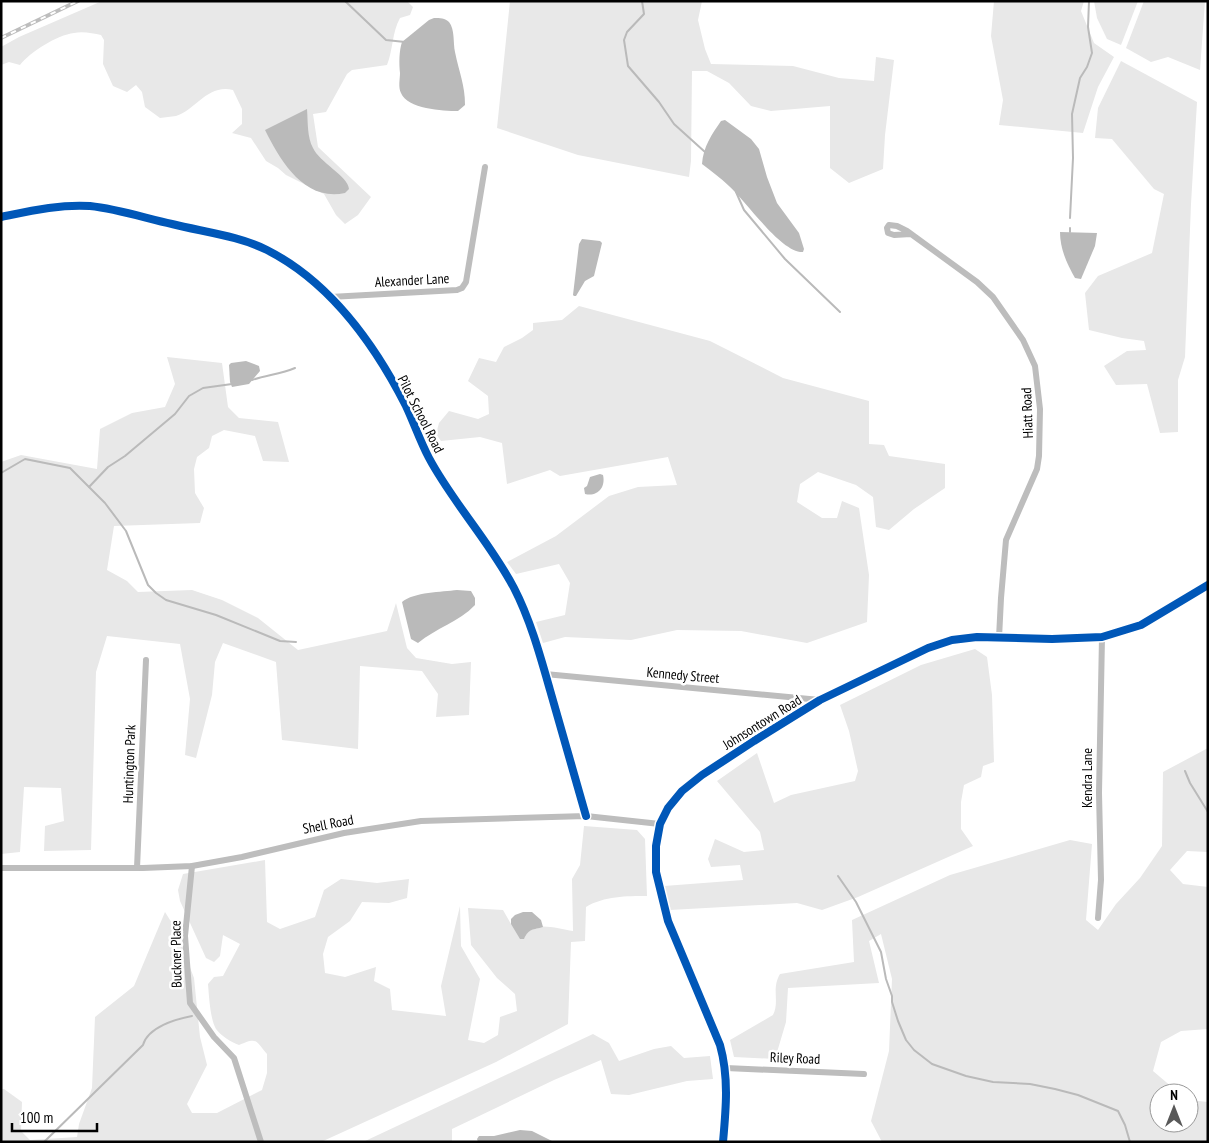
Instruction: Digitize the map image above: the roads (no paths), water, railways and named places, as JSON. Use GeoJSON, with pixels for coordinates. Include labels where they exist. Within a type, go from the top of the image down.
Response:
{"type":"FeatureCollection","features":[{"type":"Feature","properties":{"kind":"street","name":"Alexander Lane"},"geometry":{"type":"LineString","coordinates":[[330,297],[457,290],[462,288],[466,282],[485,166]]}},
{"type":"Feature","properties":{"kind":"street","name":"Pilot School Road"},"geometry":{"type":"LineString","coordinates":[[1,217],[54,207],[90,206],[243,241],[267,250],[292,265],[330,297],[351,321],[376,356],[406,407],[429,458],[442,480],[501,565],[515,589],[532,631],[586,816]]}},
{"type":"Feature","properties":{"kind":"street","name":"Hiatt Road"},"geometry":{"type":"LineString","coordinates":[[911,234],[976,282],[993,297],[1023,340],[1031,355],[1037,373],[1040,409],[1039,456],[1037,468],[1006,540],[1000,638]]}},
{"type":"Feature","properties":{"kind":"street","name":"Johnsontown Road"},"geometry":{"type":"LineString","coordinates":[[723,1142],[726,1068],[720,1045],[677,945],[660,895],[656,872],[656,846],[660,824],[668,808],[682,791],[754,741],[820,700],[928,648],[964,638],[1052,640],[1102,637],[1141,625],[1208,585]]}},
{"type":"Feature","properties":{"kind":"street","name":"Kendra Lane"},"geometry":{"type":"LineString","coordinates":[[1098,918],[1101,880],[1099,793],[1102,637]]}},
{"type":"Feature","properties":{"kind":"street","name":"Huntington Park"},"geometry":{"type":"LineString","coordinates":[[137,868],[146,660]]}},
{"type":"Feature","properties":{"kind":"street","name":"Kennedy Street"},"geometry":{"type":"LineString","coordinates":[[545,674],[820,700]]}},
{"type":"Feature","properties":{"kind":"street","name":"Shell Road"},"geometry":{"type":"LineString","coordinates":[[1,868],[192,866],[242,858],[344,833],[420,821],[586,816],[660,824]]}},
{"type":"Feature","properties":{"kind":"street","name":"Buckner Place"},"geometry":{"type":"LineString","coordinates":[[192,866],[185,936],[190,1003],[214,1037],[234,1058],[262,1142]]}},
{"type":"Feature","properties":{"kind":"street","name":"Riley Road"},"geometry":{"type":"LineString","coordinates":[[726,1068],[864,1074]]}},
{"type":"Feature","properties":{"kind":"waterway"},"geometry":{"type":"LineString","coordinates":[[345,1],[386,40],[405,42]]}},
{"type":"Feature","properties":{"kind":"waterway"},"geometry":{"type":"LineString","coordinates":[[642,1],[644,14],[627,32],[624,40],[628,66],[659,102],[674,124],[705,152]]}},
{"type":"Feature","properties":{"kind":"waterway"},"geometry":{"type":"LineString","coordinates":[[1070,218],[1073,158],[1072,114],[1080,78],[1087,67],[1092,53],[1088,27],[1089,1]]}},
{"type":"Feature","properties":{"kind":"waterway"},"geometry":{"type":"LineString","coordinates":[[736,192],[744,210],[785,259],[840,312]]}},
{"type":"Feature","properties":{"kind":"waterway"},"geometry":{"type":"LineString","coordinates":[[252,380],[295,368]]}},
{"type":"Feature","properties":{"kind":"waterway"},"geometry":{"type":"LineString","coordinates":[[89,487],[108,467],[125,456],[175,414],[189,396],[203,388],[232,384]]}},
{"type":"Feature","properties":{"kind":"waterway"},"geometry":{"type":"LineString","coordinates":[[1,473],[25,459],[70,468],[105,503],[126,531],[148,585],[156,593],[166,600],[216,615],[280,641],[296,642]]}},
{"type":"Feature","properties":{"kind":"waterway"},"geometry":{"type":"LineString","coordinates":[[1185,771],[1190,783],[1208,812]]}},
{"type":"Feature","properties":{"kind":"waterway"},"geometry":{"type":"LineString","coordinates":[[838,876],[856,902],[881,952],[886,979],[898,1021],[906,1040],[914,1050],[932,1064],[966,1076],[993,1082],[1030,1084],[1055,1089],[1078,1095],[1118,1111],[1130,1142]]}},
{"type":"Feature","properties":{"kind":"waterway"},"geometry":{"type":"LineString","coordinates":[[44,1142],[143,1045],[151,1033],[163,1025],[192,1016]]}},
{"type":"Feature","properties":{"kind":"railway"},"geometry":{"type":"LineString","coordinates":[[1,38],[78,1]]}}]}
